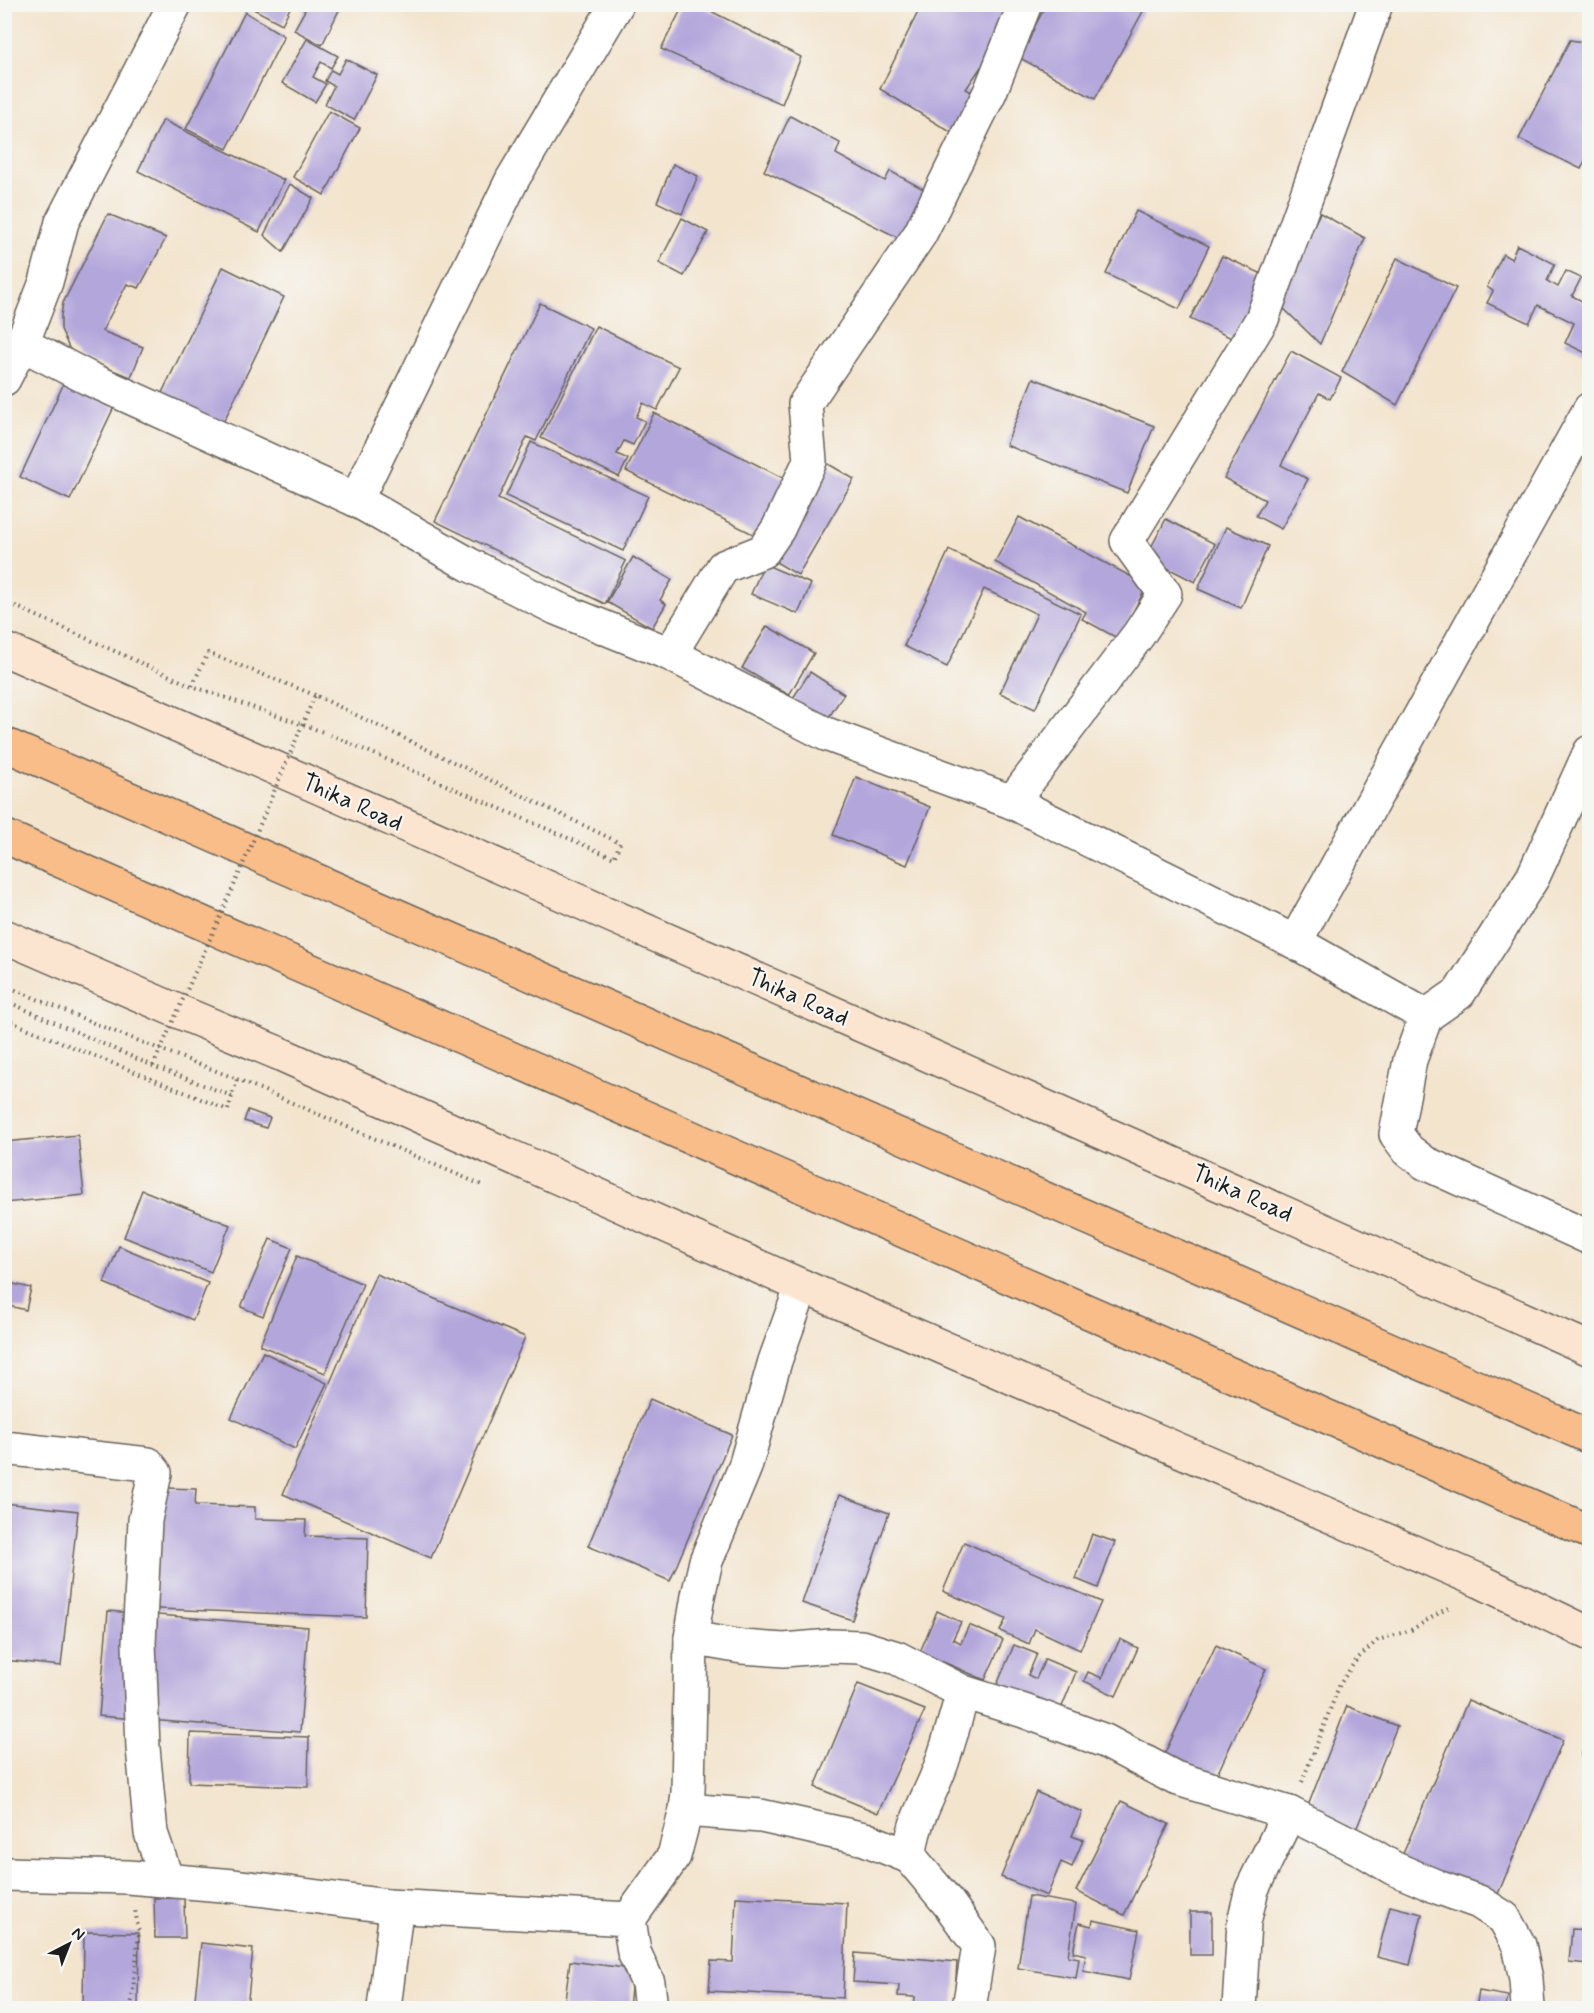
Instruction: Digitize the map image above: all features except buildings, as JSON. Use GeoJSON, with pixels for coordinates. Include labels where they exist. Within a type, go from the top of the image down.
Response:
{"type":"FeatureCollection","features":[{"type":"Feature","properties":{"kind":"highway"},"geometry":{"type":"LineString","coordinates":[[4,744],[1590,1437]]}},
{"type":"Feature","properties":{"kind":"highway"},"geometry":{"type":"LineString","coordinates":[[4,836],[1590,1532]]}},
{"type":"Feature","properties":{"kind":"main road","name":"Thika Road"},"geometry":{"type":"LineString","coordinates":[[4,649],[1590,1349]]}},
{"type":"Feature","properties":{"kind":"main road"},"geometry":{"type":"LineString","coordinates":[[4,936],[300,1062],[802,1286],[1480,1581],[1590,1634]]}},
{"type":"Feature","properties":{"kind":"street"},"geometry":{"type":"LineString","coordinates":[[4,380],[22,344],[46,282],[62,222],[175,4]]}},
{"type":"Feature","properties":{"kind":"street"},"geometry":{"type":"LineString","coordinates":[[356,500],[513,180],[616,4]]}},
{"type":"Feature","properties":{"kind":"street"},"geometry":{"type":"LineString","coordinates":[[670,654],[723,567],[763,551],[777,528],[810,461],[805,404],[920,234],[990,92],[1025,4]]}},
{"type":"Feature","properties":{"kind":"street"},"geometry":{"type":"LineString","coordinates":[[1012,802],[1139,634],[1165,594],[1127,541],[1262,319],[1376,4]]}},
{"type":"Feature","properties":{"kind":"street"},"geometry":{"type":"LineString","coordinates":[[22,344],[88,378],[356,500],[470,565],[556,608],[670,654],[826,734],[1012,802],[1295,942],[1426,1016]]}},
{"type":"Feature","properties":{"kind":"street"},"geometry":{"type":"LineString","coordinates":[[1295,942],[1590,409]]}},
{"type":"Feature","properties":{"kind":"street"},"geometry":{"type":"LineString","coordinates":[[1590,752],[1533,877],[1458,993],[1426,1016],[1410,1060],[1396,1134],[1408,1150],[1425,1163],[1590,1238]]}},
{"type":"Feature","properties":{"kind":"street"},"geometry":{"type":"LineString","coordinates":[[651,2008],[648,1983],[634,1952],[629,1919],[674,1856],[686,1810],[688,1792],[691,1638],[698,1596],[706,1562],[745,1467],[775,1361],[802,1286]]}},
{"type":"Feature","properties":{"kind":"street"},"geometry":{"type":"LineString","coordinates":[[4,1448],[148,1464],[154,1473],[145,1520],[140,1655],[143,1748],[151,1833],[167,1880]]}},
{"type":"Feature","properties":{"kind":"street"},"geometry":{"type":"LineString","coordinates":[[691,1638],[742,1647],[784,1650],[831,1646],[861,1647],[897,1658],[963,1692],[1024,1711],[1105,1741],[1175,1778],[1289,1813],[1364,1850],[1393,1868],[1479,1902],[1504,1918],[1519,1945],[1526,1979],[1528,2008]]}},
{"type":"Feature","properties":{"kind":"street"},"geometry":{"type":"LineString","coordinates":[[910,1857],[910,1839],[940,1769],[963,1692]]}},
{"type":"Feature","properties":{"kind":"street"},"geometry":{"type":"LineString","coordinates":[[686,1810],[761,1816],[865,1839],[910,1857],[949,1904],[979,1946],[969,2008]]}},
{"type":"Feature","properties":{"kind":"street"},"geometry":{"type":"LineString","coordinates":[[1239,2008],[1244,1922],[1252,1889],[1289,1813]]}},
{"type":"Feature","properties":{"kind":"street"},"geometry":{"type":"LineString","coordinates":[[4,1874],[128,1877],[234,1886],[388,1906],[629,1919]]}},
{"type":"Feature","properties":{"kind":"street"},"geometry":{"type":"LineString","coordinates":[[384,2008],[395,1919],[388,1906]]}},
{"type":"Feature","properties":{"kind":"path"},"geometry":{"type":"LineString","coordinates":[[4,601],[192,686],[326,733],[614,858],[620,843],[315,695],[208,653],[192,686]]}},
{"type":"Feature","properties":{"kind":"path"},"geometry":{"type":"LineString","coordinates":[[153,1066],[236,881],[315,695]]}},
{"type":"Feature","properties":{"kind":"path"},"geometry":{"type":"LineString","coordinates":[[4,985],[103,1027],[237,1079],[228,1110],[4,1019]]}},
{"type":"Feature","properties":{"kind":"path"},"geometry":{"type":"LineString","coordinates":[[4,1000],[153,1066],[232,1096]]}},
{"type":"Feature","properties":{"kind":"path"},"geometry":{"type":"LineString","coordinates":[[1289,1813],[1340,1684],[1357,1659],[1378,1640],[1411,1630],[1451,1606],[1480,1581]]}},
{"type":"Feature","properties":{"kind":"path"},"geometry":{"type":"LineString","coordinates":[[128,1877],[139,1934],[131,2008]]}}]}
